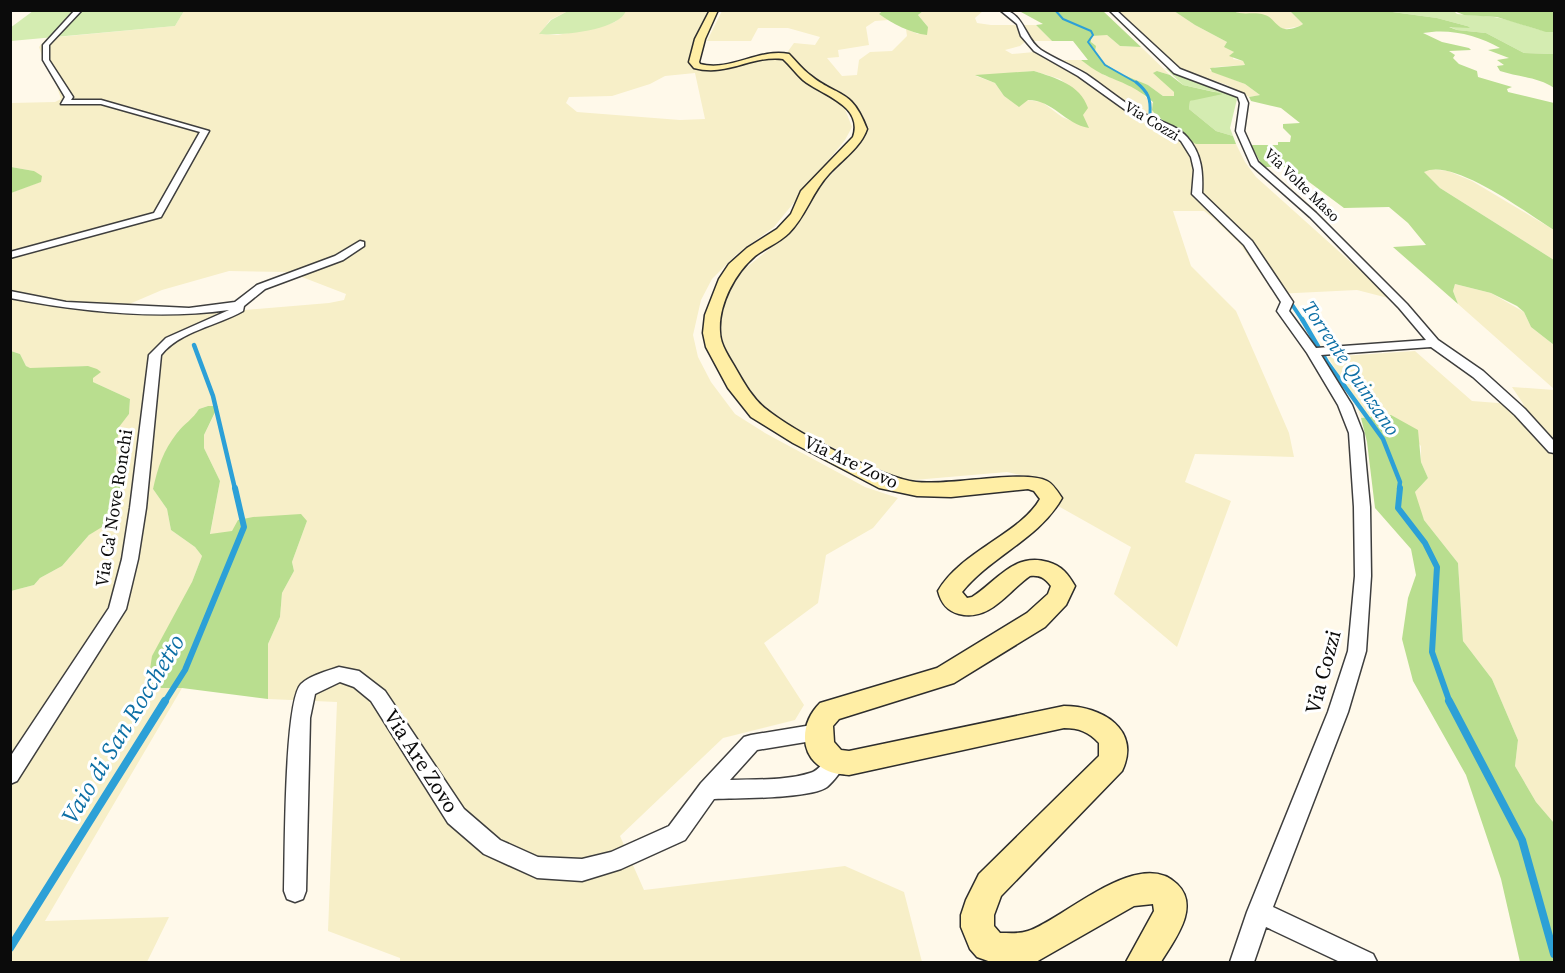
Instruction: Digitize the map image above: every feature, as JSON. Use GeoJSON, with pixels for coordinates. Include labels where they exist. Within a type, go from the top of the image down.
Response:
{"type":"FeatureCollection","features":[{"type":"Feature","properties":{"kind":"street"},"geometry":{"type":"LineString","coordinates":[[10,255],[158,215],[205,131],[101,102],[64,102],[69,97],[46,60],[46,45],[79,10]]}},
{"type":"Feature","properties":{"kind":"street","name":"Via Are Zovo"},"geometry":{"type":"LineString","coordinates":[[295,891],[300,718],[308,690],[319,682],[339,674],[352,675],[378,696],[456,816],[492,847],[537,867],[582,870],[613,862],[677,833],[708,790],[751,743],[818,732],[820,721],[830,711],[945,676],[1036,620],[1058,599],[1063,586],[1061,581],[1050,571],[1038,567],[1022,570],[980,605],[960,606],[952,599],[950,591],[977,564],[1044,510],[1051,498],[1046,490],[1029,482],[951,490],[902,487],[886,483],[800,439],[758,413],[737,388],[715,347],[711,333],[713,315],[720,292],[734,267],[752,251],[782,232],[797,214],[806,194],[823,173],[858,138],[861,129],[855,113],[844,99],[807,78],[786,56],[771,55],[712,69],[704,69],[695,65],[700,39],[714,10]]}},
{"type":"Feature","properties":{"kind":"street","name":"Via Cozzi"},"geometry":{"type":"LineString","coordinates":[[1003,10],[1020,23],[1024,36],[1036,50],[1081,74],[1134,112],[1166,125],[1184,139],[1196,157],[1199,170],[1197,194],[1248,243],[1287,302],[1283,311],[1287,318],[1320,352],[1356,433],[1362,507],[1363,564],[1357,651],[1338,712],[1259,912],[1242,963]]}},
{"type":"Feature","properties":{"kind":"street","name":"Via Volte Maso"},"geometry":{"type":"LineString","coordinates":[[1112,10],[1178,71],[1241,96],[1244,103],[1240,131],[1254,163],[1313,215],[1403,306],[1434,343]]}},
{"type":"Feature","properties":{"kind":"street","name":"Via Ca' Nove Ronchi"},"geometry":{"type":"LineString","coordinates":[[10,294],[66,305],[189,312],[238,305],[261,287],[339,258],[360,244]]}},
{"type":"Feature","properties":{"kind":"street","name":"Via Ca' Nove Ronchi"},"geometry":{"type":"LineString","coordinates":[[10,774],[117,609],[130,559],[138,508],[155,355],[161,345],[178,335],[225,318],[239,309],[238,305]]}},
{"type":"Feature","properties":{"kind":"street"},"geometry":{"type":"LineString","coordinates":[[1320,352],[1434,343],[1478,374],[1520,412],[1554,449]]}},
{"type":"Feature","properties":{"kind":"street"},"geometry":{"type":"LineString","coordinates":[[818,732],[821,748],[837,761],[849,763],[1064,717],[1081,717],[1097,723],[1111,739],[1114,748],[1112,762],[990,885],[981,898],[976,912],[976,924],[986,945],[996,950],[1017,952],[1033,947],[1126,893],[1142,887],[1154,888],[1165,895],[1171,908],[1170,915],[1143,963]]}},
{"type":"Feature","properties":{"kind":"street"},"geometry":{"type":"LineString","coordinates":[[708,790],[780,788],[819,781],[837,761]]}},
{"type":"Feature","properties":{"kind":"street"},"geometry":{"type":"LineString","coordinates":[[1259,912],[1365,963]]}},
{"type":"Feature","properties":{"kind":"shaded area"},"geometry":{"type":"Polygon","coordinates":[[[184,11],[568,11],[550,20],[540,34],[557,35],[592,29],[615,22],[626,11],[710,11],[694,39],[692,60],[696,68],[716,70],[772,57],[784,57],[843,104],[852,127],[845,140],[774,227],[737,254],[712,279],[701,300],[693,335],[698,357],[711,382],[735,414],[765,433],[865,487],[898,498],[873,528],[826,555],[818,603],[764,643],[804,705],[795,720],[723,738],[620,836],[644,890],[845,866],[904,892],[922,962],[400,962],[400,958],[328,931],[337,702],[268,699],[268,644],[280,617],[282,593],[294,571],[292,562],[307,521],[210,535],[220,481],[204,448],[204,435],[218,407],[208,406],[199,409],[193,419],[178,431],[153,489],[167,509],[171,530],[195,547],[202,556],[192,582],[161,688],[182,688],[45,921],[169,917],[147,962],[11,962],[11,591],[34,585],[40,578],[62,566],[89,535],[110,518],[119,502],[120,487],[116,452],[119,426],[129,414],[130,399],[93,382],[88,366],[30,369],[20,354],[11,351],[10,193],[40,182],[34,171],[11,167],[11,103],[55,102],[61,99],[53,74],[44,62],[39,47],[47,38],[175,26],[184,11]],[[695,73],[665,76],[650,84],[612,96],[569,97],[566,103],[577,112],[680,120],[705,119],[695,73]],[[229,271],[162,290],[127,305],[188,309],[230,303],[245,310],[329,303],[344,300],[346,294],[289,272],[229,271]]]}},
{"type":"Feature","properties":{"kind":"shaded area"},"geometry":{"type":"Polygon","coordinates":[[[722,11],[882,11],[879,14],[888,20],[875,21],[866,27],[869,45],[838,50],[839,57],[827,58],[842,76],[857,75],[859,60],[870,52],[892,51],[907,36],[906,29],[918,34],[928,27],[918,15],[923,11],[983,11],[975,18],[977,23],[1036,25],[1052,41],[1026,41],[1020,46],[1005,50],[1012,54],[1034,52],[1047,60],[1081,60],[1104,75],[1135,87],[1196,143],[1236,144],[1256,177],[1392,299],[1357,290],[1275,294],[1240,244],[1213,218],[1204,211],[1173,211],[1191,266],[1236,311],[1289,433],[1294,457],[1195,454],[1185,482],[1231,501],[1177,647],[1114,594],[1131,547],[1051,502],[1034,478],[1007,472],[902,479],[880,472],[784,422],[757,405],[744,390],[717,334],[724,302],[733,282],[742,271],[793,230],[818,188],[857,148],[867,129],[864,118],[856,106],[807,73],[791,55],[786,54],[794,43],[815,45],[820,37],[788,28],[758,28],[751,41],[707,41],[722,11]],[[1034,71],[976,76],[995,83],[1004,96],[1014,103],[1027,100],[1042,102],[1062,117],[1074,122],[1083,115],[1081,96],[1060,79],[1034,71]]]}},
{"type":"Feature","properties":{"kind":"shaded area"},"geometry":{"type":"Polygon","coordinates":[[[1113,11],[1174,11],[1227,42],[1225,46],[1234,52],[1233,59],[1243,61],[1245,65],[1215,67],[1209,70],[1245,84],[1260,95],[1249,97],[1227,85],[1176,67],[1113,11]]]}},
{"type":"Feature","properties":{"kind":"shaded area"},"geometry":{"type":"Polygon","coordinates":[[[1233,11],[1290,11],[1303,24],[1284,29],[1249,14],[1244,15],[1233,11]]]}},
{"type":"Feature","properties":{"kind":"shaded area"},"geometry":{"type":"Polygon","coordinates":[[[1107,35],[1120,46],[1141,47],[1170,75],[1157,71],[1160,78],[1174,92],[1174,96],[1163,96],[1148,85],[1134,81],[1104,63],[1090,39],[1090,36],[1107,35]]]}},
{"type":"Feature","properties":{"kind":"shaded area"},"geometry":{"type":"Polygon","coordinates":[[[1430,169],[1448,171],[1472,181],[1554,230],[1554,260],[1440,188],[1423,172],[1430,169]]]}},
{"type":"Feature","properties":{"kind":"shaded area"},"geometry":{"type":"Polygon","coordinates":[[[1455,284],[1491,293],[1524,312],[1531,327],[1554,345],[1554,389],[1458,304],[1453,291],[1455,284]]]}},
{"type":"Feature","properties":{"kind":"shaded area"},"geometry":{"type":"Polygon","coordinates":[[[1415,351],[1472,401],[1524,405],[1512,387],[1554,390],[1554,823],[1536,802],[1515,766],[1518,740],[1492,679],[1463,641],[1458,563],[1424,520],[1417,506],[1415,492],[1428,478],[1421,462],[1421,446],[1391,415],[1361,418],[1356,404],[1328,357],[1415,351]]]}},
{"type":"Feature","properties":{"kind":"green space"},"geometry":{"type":"Polygon","coordinates":[[[33,11],[184,11],[175,26],[11,41],[10,28],[33,11]]]}},
{"type":"Feature","properties":{"kind":"green space"},"geometry":{"type":"Polygon","coordinates":[[[568,11],[626,11],[621,18],[600,28],[573,33],[539,34],[551,20],[568,11]]]}},
{"type":"Feature","properties":{"kind":"green space"},"geometry":{"type":"Polygon","coordinates":[[[882,11],[923,11],[918,15],[928,27],[927,35],[896,25],[879,14],[882,11]]]}},
{"type":"Feature","properties":{"kind":"green space"},"geometry":{"type":"Polygon","coordinates":[[[1103,11],[1141,47],[1120,46],[1107,35],[1091,36],[1091,42],[1096,46],[1095,51],[1104,63],[1121,74],[1148,85],[1163,96],[1174,96],[1174,92],[1153,73],[1157,71],[1170,75],[1183,85],[1223,94],[1190,101],[1189,109],[1216,131],[1233,136],[1236,144],[1196,144],[1188,140],[1156,115],[1152,110],[1153,102],[1134,88],[1102,74],[1081,60],[1088,60],[1073,41],[1052,41],[1036,25],[1043,24],[1021,12],[1103,11]]]}},
{"type":"Feature","properties":{"kind":"green space"},"geometry":{"type":"Polygon","coordinates":[[[1174,11],[1233,11],[1265,15],[1282,28],[1287,29],[1303,24],[1290,11],[1385,11],[1437,18],[1467,26],[1470,28],[1449,27],[1486,33],[1524,53],[1554,54],[1554,88],[1535,79],[1500,71],[1497,66],[1504,65],[1497,60],[1509,58],[1488,50],[1500,48],[1482,39],[1453,32],[1423,33],[1442,42],[1469,48],[1471,50],[1449,51],[1455,55],[1453,58],[1459,64],[1477,71],[1478,77],[1512,87],[1507,89],[1508,92],[1554,103],[1554,230],[1490,189],[1471,180],[1453,172],[1437,170],[1424,172],[1440,188],[1554,260],[1554,345],[1531,327],[1524,312],[1517,306],[1491,293],[1455,284],[1453,291],[1458,304],[1393,247],[1426,245],[1408,223],[1389,207],[1344,208],[1289,167],[1263,167],[1251,145],[1278,145],[1278,142],[1290,142],[1291,136],[1283,128],[1283,124],[1300,123],[1281,108],[1251,101],[1249,97],[1260,95],[1245,84],[1212,72],[1210,68],[1245,65],[1243,61],[1229,56],[1234,52],[1224,47],[1227,42],[1174,11]]]}},
{"type":"Feature","properties":{"kind":"green space"},"geometry":{"type":"Polygon","coordinates":[[[1385,11],[1454,11],[1457,14],[1506,19],[1554,32],[1554,54],[1524,53],[1486,33],[1457,30],[1448,26],[1467,26],[1437,18],[1385,11]]]}},
{"type":"Feature","properties":{"kind":"green space"},"geometry":{"type":"Polygon","coordinates":[[[1454,11],[1554,11],[1554,32],[1546,32],[1497,17],[1464,15],[1454,11]]]}},
{"type":"Feature","properties":{"kind":"green space"},"geometry":{"type":"Polygon","coordinates":[[[1165,68],[1236,97],[1230,128],[1233,136],[1216,131],[1189,109],[1190,101],[1215,92],[1183,85],[1165,68]]]}},
{"type":"Feature","properties":{"kind":"green space"},"geometry":{"type":"Polygon","coordinates":[[[1034,71],[1066,83],[1079,93],[1088,108],[1083,115],[1089,128],[1073,122],[1037,101],[1028,100],[1019,107],[1004,96],[995,83],[975,75],[1034,71]]]}},
{"type":"Feature","properties":{"kind":"green space"},"geometry":{"type":"Polygon","coordinates":[[[11,167],[34,171],[42,176],[41,182],[11,193],[11,167]]]}},
{"type":"Feature","properties":{"kind":"green space"},"geometry":{"type":"Polygon","coordinates":[[[11,351],[20,354],[26,366],[30,368],[88,366],[97,369],[101,372],[93,378],[93,382],[130,399],[129,414],[119,427],[116,452],[120,487],[119,502],[102,527],[89,535],[62,566],[40,578],[34,585],[11,591],[11,351]]]}},
{"type":"Feature","properties":{"kind":"green space"},"geometry":{"type":"Polygon","coordinates":[[[218,406],[204,435],[204,448],[220,481],[210,534],[232,531],[238,520],[253,517],[301,514],[307,521],[292,562],[294,571],[282,593],[280,617],[268,644],[268,699],[182,688],[161,688],[148,682],[152,656],[192,582],[202,556],[195,547],[171,530],[167,509],[153,489],[168,446],[199,409],[218,406]]]}},
{"type":"Feature","properties":{"kind":"green space"},"geometry":{"type":"Polygon","coordinates":[[[1391,415],[1418,430],[1421,462],[1428,478],[1415,492],[1424,520],[1458,563],[1463,641],[1492,679],[1518,740],[1515,766],[1536,802],[1554,823],[1554,962],[1520,962],[1501,879],[1466,775],[1413,681],[1402,639],[1408,598],[1416,575],[1411,549],[1375,508],[1367,442],[1361,418],[1391,415]]]}},
{"type":"Feature","properties":{"kind":"waterway","name":"Torrente Quinzano"},"geometry":{"type":"LineString","coordinates":[[1055,10],[1063,19],[1091,31],[1093,35],[1088,42],[1105,65],[1137,83]]}},
{"type":"Feature","properties":{"kind":"waterway","name":"Torrente Quinzano"},"geometry":{"type":"LineString","coordinates":[[1137,83],[1148,96],[1150,114],[1162,122]]}},
{"type":"Feature","properties":{"kind":"waterway","name":"Torrente Quinzano"},"geometry":{"type":"LineString","coordinates":[[1289,300],[1303,321]]}},
{"type":"Feature","properties":{"kind":"waterway","name":"Torrente Quinzano"},"geometry":{"type":"LineString","coordinates":[[1302,319],[1327,362],[1383,439],[1400,482],[1399,489]]}},
{"type":"Feature","properties":{"kind":"waterway","name":"Vaio di San Rocchetto"},"geometry":{"type":"LineString","coordinates":[[194,345],[213,396],[235,489]]}},
{"type":"Feature","properties":{"kind":"waterway","name":"Vaio di San Rocchetto"},"geometry":{"type":"LineString","coordinates":[[164,703],[185,670],[244,527],[235,488]]}},
{"type":"Feature","properties":{"kind":"waterway","name":"Torrente Quinzano"},"geometry":{"type":"LineString","coordinates":[[1400,488],[1398,508],[1425,543],[1437,567],[1432,652],[1450,703]]}},
{"type":"Feature","properties":{"kind":"waterway","name":"Vaio di San Rocchetto"},"geometry":{"type":"LineString","coordinates":[[10,948],[165,701]]}},
{"type":"Feature","properties":{"kind":"waterway","name":"Torrente Quinzano"},"geometry":{"type":"LineString","coordinates":[[1450,703],[1522,840],[1554,954]]}}]}
